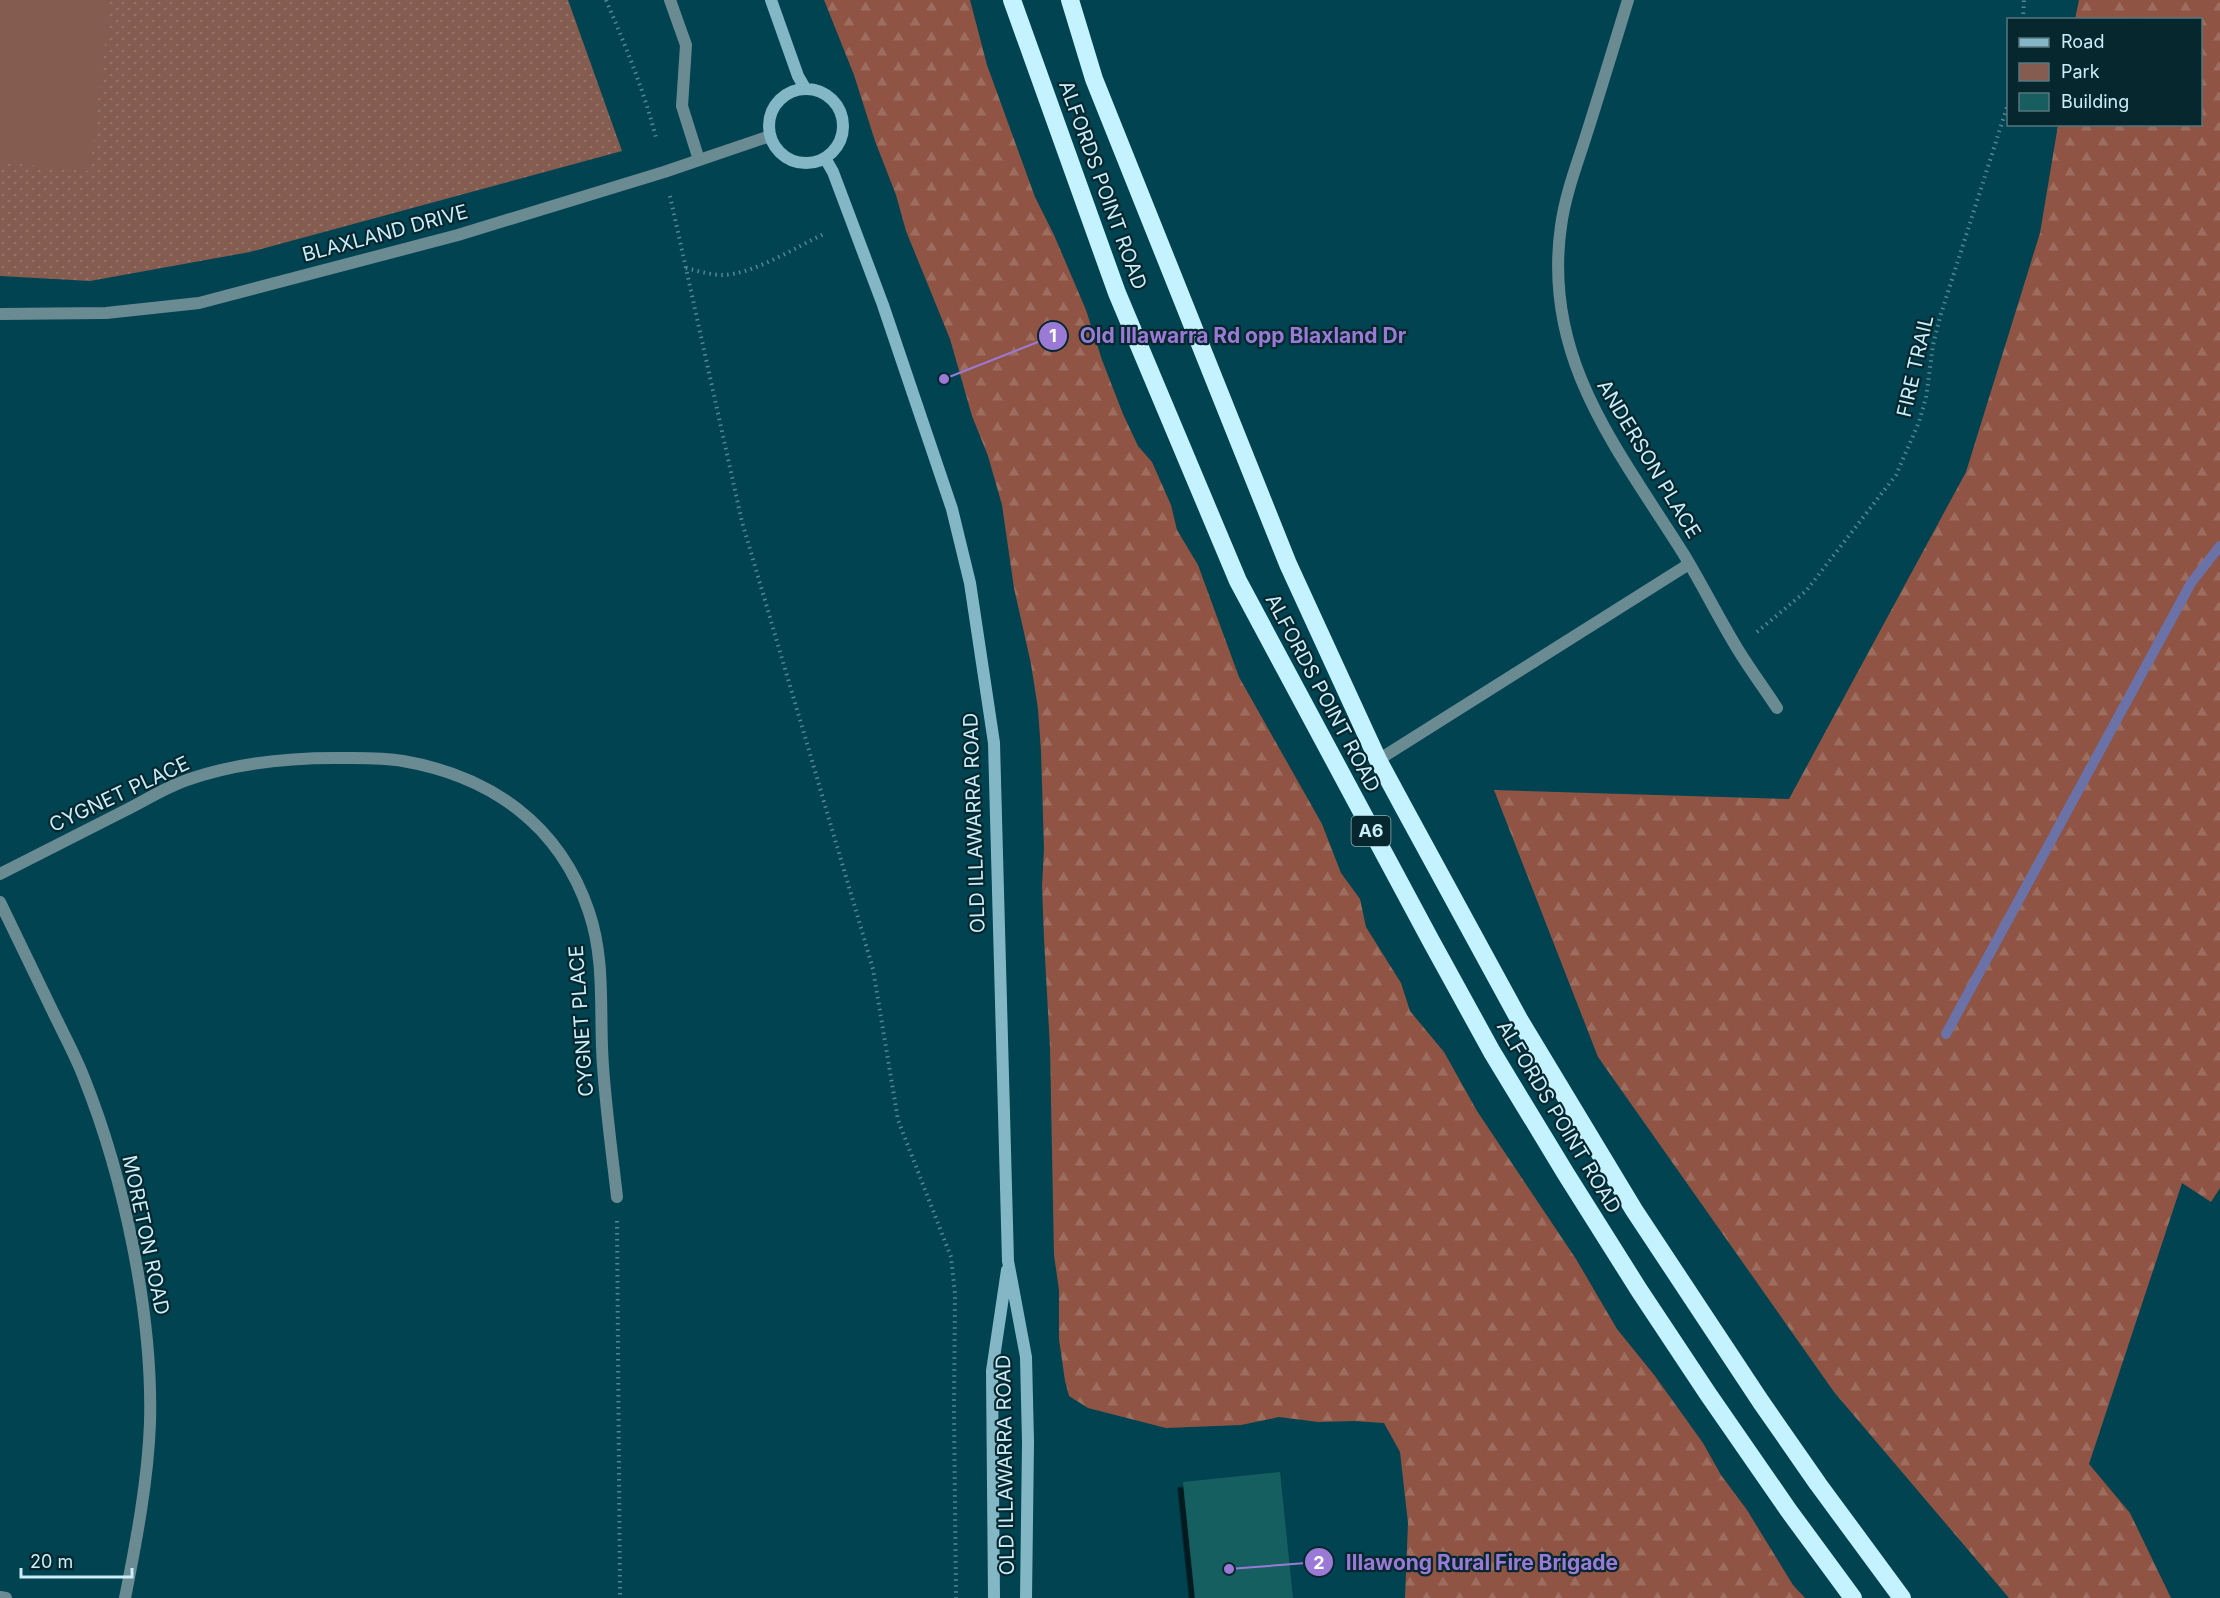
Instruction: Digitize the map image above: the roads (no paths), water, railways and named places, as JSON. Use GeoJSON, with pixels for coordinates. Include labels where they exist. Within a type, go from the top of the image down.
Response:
{"type":"FeatureCollection","features":[{"type":"Feature","properties":{"kind":"highway","name":"ALFORDS POINT ROAD"},"geometry":{"type":"LineString","coordinates":[[1012,0],[1117,293],[1238,581],[1492,1052],[1639,1290],[1789,1511],[1853,1598]]}},
{"type":"Feature","properties":{"kind":"highway","name":"ALFORDS POINT ROAD"},"geometry":{"type":"LineString","coordinates":[[1070,0],[1094,79],[1288,564],[1378,760],[1520,1021],[1634,1210],[1709,1326],[1818,1485],[1902,1598]]}},
{"type":"Feature","properties":{"kind":"street"},"geometry":{"type":"LineString","coordinates":[[670,0],[686,45],[682,106],[699,160]]}},
{"type":"Feature","properties":{"kind":"street"},"geometry":{"type":"LineString","coordinates":[[771,0],[798,76],[805,88]]}},
{"type":"Feature","properties":{"kind":"street","name":"ANDERSON PLACE"},"geometry":{"type":"LineString","coordinates":[[1628,0],[1561,225],[1558,262],[1559,305],[1568,347],[1582,387],[1737,648],[1777,708]]}},
{"type":"Feature","properties":{"kind":"street"},"geometry":{"type":"LineString","coordinates":[[816,89],[835,101],[844,121],[840,142],[833,151],[825,158],[803,163],[783,155],[770,136],[769,125],[776,104],[794,90],[816,89]]}},
{"type":"Feature","properties":{"kind":"street","name":"BLAXLAND DRIVE"},"geometry":{"type":"LineString","coordinates":[[0,314],[105,313],[199,303],[458,235],[770,136]]}},
{"type":"Feature","properties":{"kind":"street","name":"OLD ILLAWARRA ROAD"},"geometry":{"type":"LineString","coordinates":[[825,158],[833,172],[883,305],[952,509],[970,583],[994,743],[1008,1261],[1026,1357],[1028,1442],[1026,1598]]}},
{"type":"Feature","properties":{"kind":"street"},"geometry":{"type":"LineString","coordinates":[[1378,760],[1476,696],[1689,564]]}},
{"type":"Feature","properties":{"kind":"street","name":"CYGNET PLACE"},"geometry":{"type":"LineString","coordinates":[[0,874],[186,780],[244,764],[304,758],[400,760],[444,770],[482,786],[535,822],[557,847],[574,877],[589,912],[599,958],[603,1004],[603,1065],[617,1197]]}},
{"type":"Feature","properties":{"kind":"street","name":"MORETON ROAD"},"geometry":{"type":"LineString","coordinates":[[0,902],[83,1076],[100,1120],[126,1216],[140,1290],[148,1346],[150,1424],[141,1503],[125,1598]]}},
{"type":"Feature","properties":{"kind":"street","name":"OLD ILLAWARRA ROAD"},"geometry":{"type":"LineString","coordinates":[[994,1598],[992,1371],[1008,1261]]}},
{"type":"Feature","properties":{"kind":"street"},"geometry":{"type":"LineString","coordinates":[[0,1597],[6,1598]]}},
{"type":"Feature","properties":{"kind":"waterway"},"geometry":{"type":"LineString","coordinates":[[1946,1034],[2191,583],[2220,546]]}},
{"type":"Feature","properties":{"kind":"place","name":"Old Illawarra Rd opp Blaxland Dr"},"geometry":{"type":"Point","coordinates":[944,379]}},
{"type":"Feature","properties":{"kind":"place","name":"Illawong Rural Fire Brigade"},"geometry":{"type":"Point","coordinates":[1229,1569]}}]}
